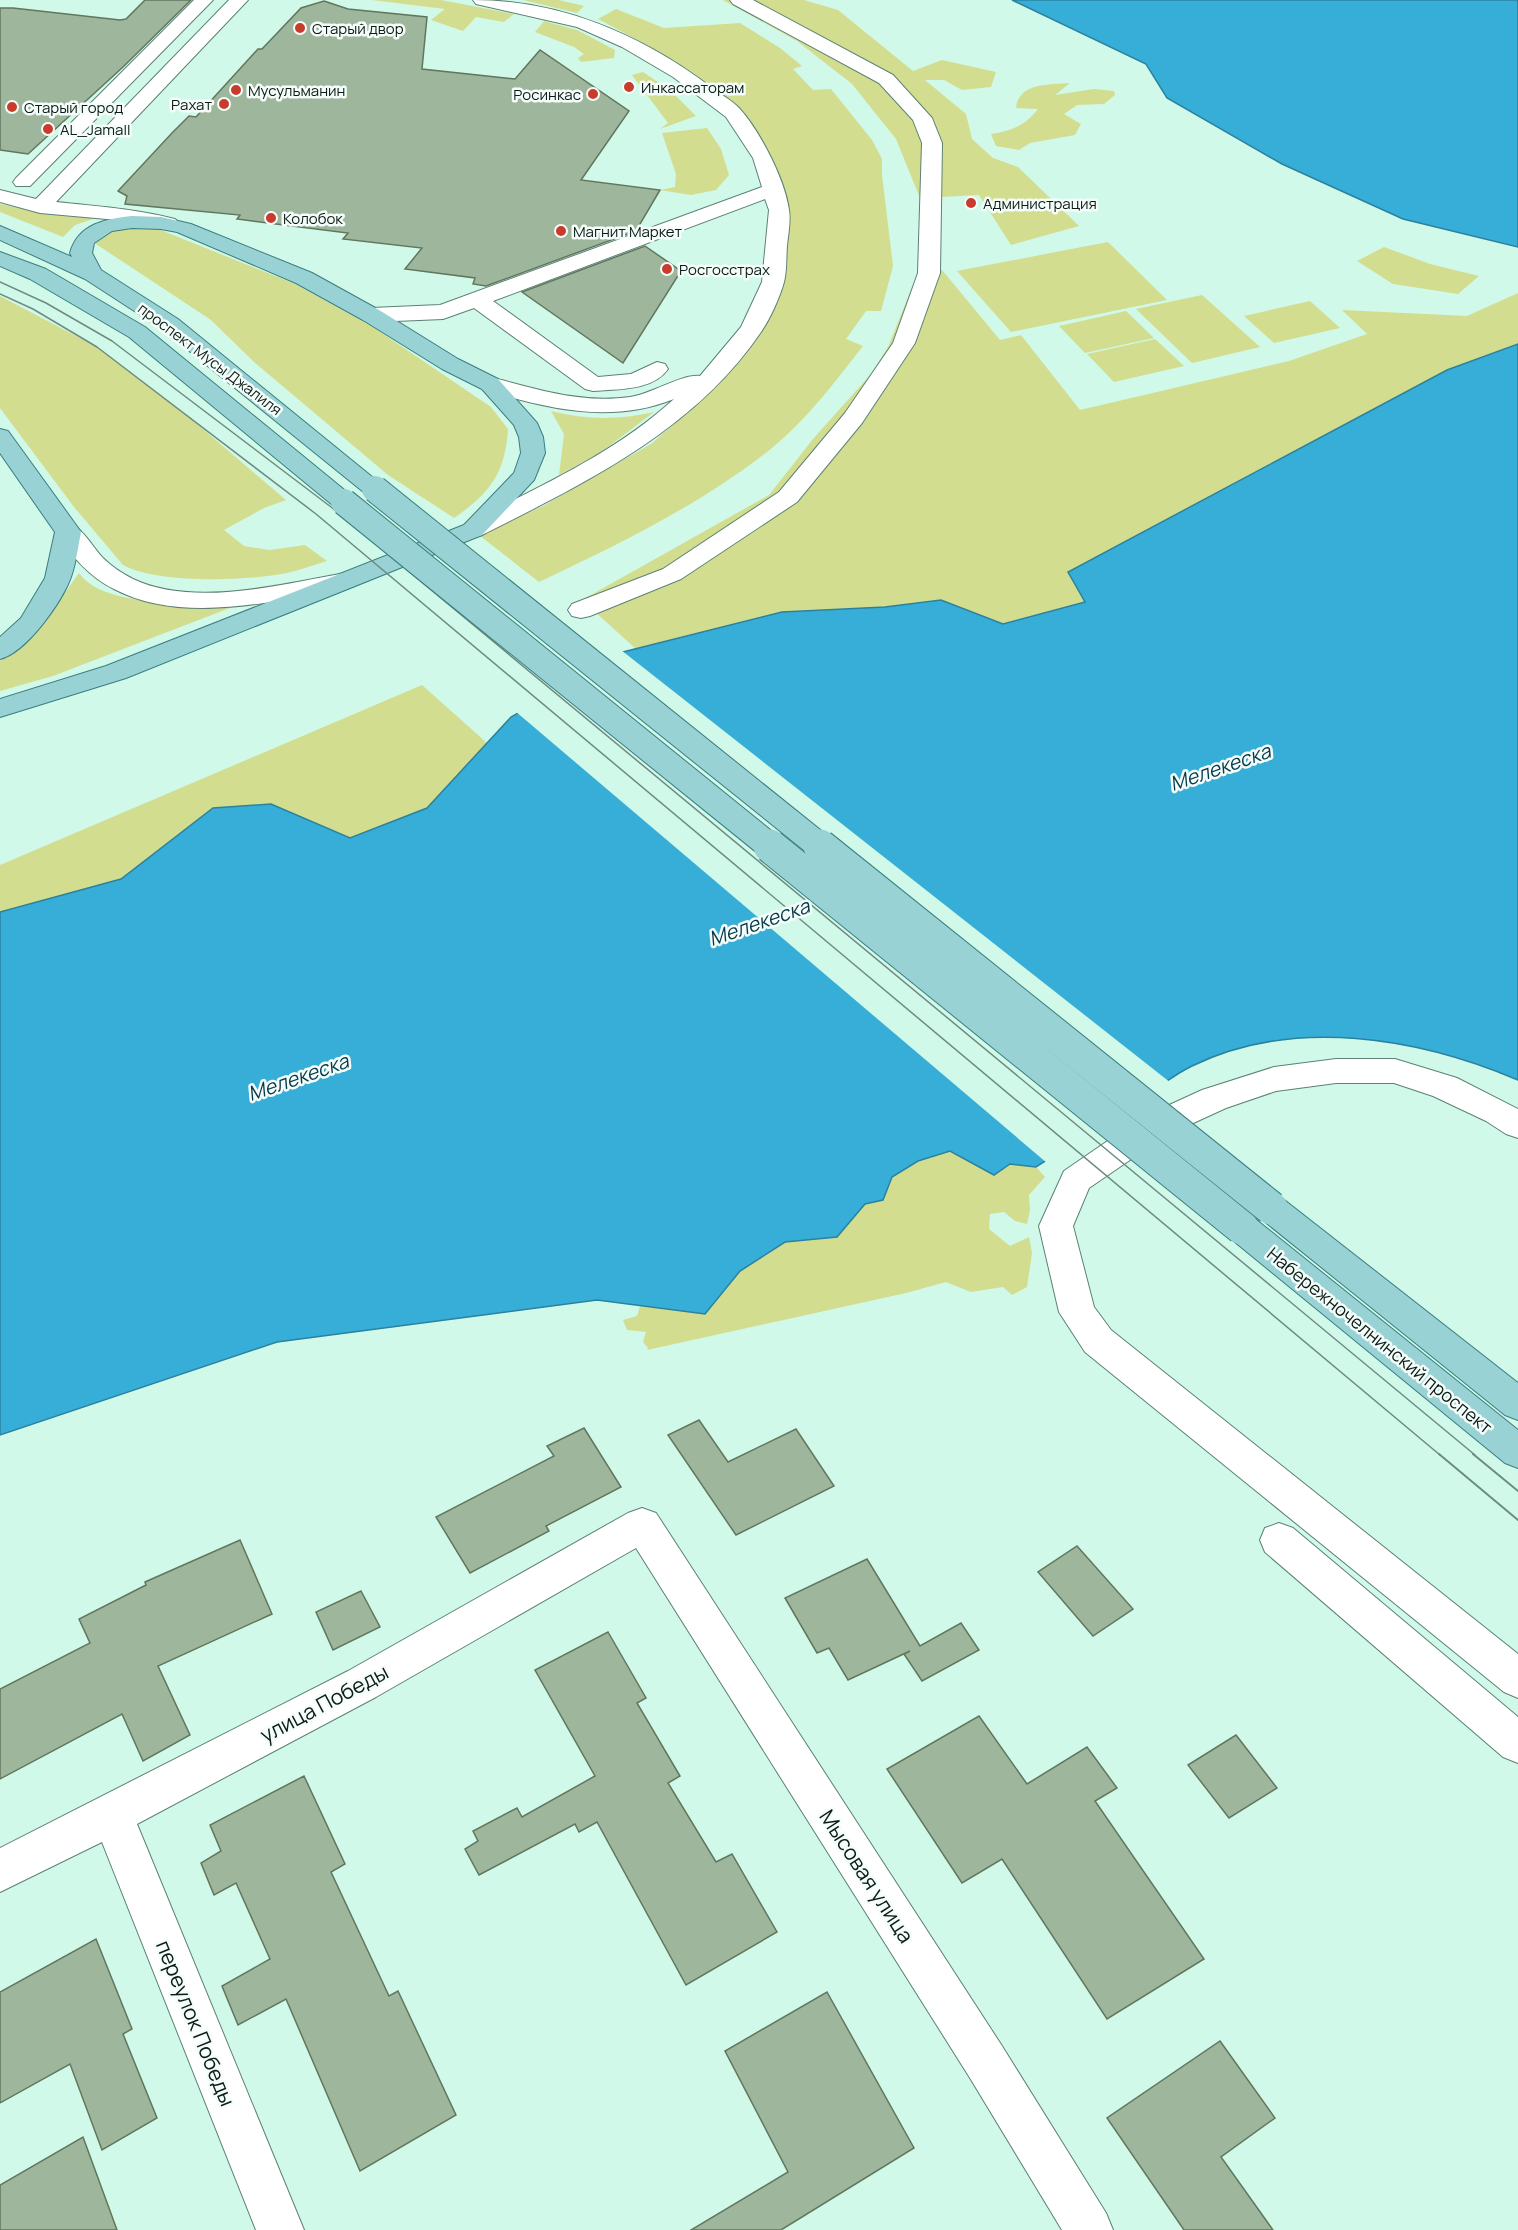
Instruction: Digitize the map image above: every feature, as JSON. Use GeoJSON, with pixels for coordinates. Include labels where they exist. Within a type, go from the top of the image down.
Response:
{"type":"FeatureCollection","features":[{"type":"Feature","properties":{"kind":"main road"},"geometry":{"type":"LineString","coordinates":[[0,708],[116,672],[473,530],[525,475],[532,453],[531,437],[525,423],[490,384],[450,364],[371,315],[304,278],[168,223],[134,222],[105,226],[86,239],[81,253],[93,274]]}},
{"type":"Feature","properties":{"kind":"main road","name":"проспект Мусы Джалиля"},"geometry":{"type":"LineString","coordinates":[[0,231],[93,274],[170,324],[1271,1208]]}},
{"type":"Feature","properties":{"kind":"main road","name":"проспект Мусы Джалиля"},"geometry":{"type":"LineString","coordinates":[[0,258],[38,274],[137,332],[1242,1228]]}},
{"type":"Feature","properties":{"kind":"main road"},"geometry":{"type":"LineString","coordinates":[[0,272],[38,274]]}},
{"type":"Feature","properties":{"kind":"main road"},"geometry":{"type":"LineString","coordinates":[[0,436],[68,532],[58,578],[31,622],[0,651]]}},
{"type":"Feature","properties":{"kind":"main road","name":"Набережночелнинский проспект"},"geometry":{"type":"LineString","coordinates":[[1271,1208],[1518,1404]]}},
{"type":"Feature","properties":{"kind":"main road","name":"Набережночелнинский проспект"},"geometry":{"type":"LineString","coordinates":[[1242,1228],[1518,1452]]}},
{"type":"Feature","properties":{"kind":"street"},"geometry":{"type":"LineString","coordinates":[[23,182],[204,0]]}},
{"type":"Feature","properties":{"kind":"street"},"geometry":{"type":"LineString","coordinates":[[212,0],[238,1]]}},
{"type":"Feature","properties":{"kind":"street"},"geometry":{"type":"LineString","coordinates":[[473,530],[611,457],[665,420],[716,374],[752,329],[773,282],[779,210],[763,158],[733,113],[680,74],[629,42],[583,23],[482,0]]}},
{"type":"Feature","properties":{"kind":"street"},"geometry":{"type":"LineString","coordinates":[[581,610],[672,573],[788,497],[831,449],[904,343],[929,273],[932,143],[922,118],[886,79],[739,0]]}},
{"type":"Feature","properties":{"kind":"street"},"geometry":{"type":"LineString","coordinates":[[40,207],[238,1]]}},
{"type":"Feature","properties":{"kind":"street"},"geometry":{"type":"LineString","coordinates":[[167,37],[200,40]]}},
{"type":"Feature","properties":{"kind":"street"},"geometry":{"type":"LineString","coordinates":[[134,70],[168,74]]}},
{"type":"Feature","properties":{"kind":"street"},"geometry":{"type":"LineString","coordinates":[[99,106],[134,109]]}},
{"type":"Feature","properties":{"kind":"street"},"geometry":{"type":"LineString","coordinates":[[371,315],[442,312],[774,189]]}},
{"type":"Feature","properties":{"kind":"street"},"geometry":{"type":"LineString","coordinates":[[0,196],[40,207],[129,215],[168,223]]}},
{"type":"Feature","properties":{"kind":"street"},"geometry":{"type":"LineString","coordinates":[[477,300],[593,384],[636,380],[657,369]]}},
{"type":"Feature","properties":{"kind":"street"},"geometry":{"type":"LineString","coordinates":[[490,384],[550,402],[597,408],[622,406],[655,398],[716,374]]}},
{"type":"Feature","properties":{"kind":"street"},"geometry":{"type":"LineString","coordinates":[[68,532],[98,567],[120,582],[149,594],[193,600],[244,598],[345,581]]}},
{"type":"Feature","properties":{"kind":"street"},"geometry":{"type":"LineString","coordinates":[[1518,1125],[1498,1112],[1445,1087],[1395,1071],[1336,1071],[1274,1079],[1214,1099],[1153,1126],[1076,1180],[1056,1226],[1077,1312],[1098,1341],[1518,1679]]}},
{"type":"Feature","properties":{"kind":"street","name":"улица Победы"},"geometry":{"type":"LineString","coordinates":[[0,1871],[362,1684],[642,1526]]}},
{"type":"Feature","properties":{"kind":"street","name":"Мысовая улица"},"geometry":{"type":"LineString","coordinates":[[642,1526],[986,2061],[1089,2230]]}},
{"type":"Feature","properties":{"kind":"street"},"geometry":{"type":"LineString","coordinates":[[1279,1540],[1518,1743]]}},
{"type":"Feature","properties":{"kind":"street","name":"переулок Победы"},"geometry":{"type":"LineString","coordinates":[[112,1815],[280,2230]]}},
{"type":"Feature","properties":{"kind":"green space"},"geometry":{"type":"Polygon","coordinates":[[[372,0],[441,0],[514,14],[504,22],[476,17],[463,31],[431,20],[445,9],[372,0]]]}},
{"type":"Feature","properties":{"kind":"green space"},"geometry":{"type":"Polygon","coordinates":[[[523,0],[559,0],[584,6],[577,13],[523,0]]]}},
{"type":"Feature","properties":{"kind":"green space"},"geometry":{"type":"Polygon","coordinates":[[[723,0],[804,0],[838,10],[913,71],[942,60],[996,72],[991,87],[962,90],[944,80],[925,80],[966,114],[972,139],[993,158],[1018,167],[1079,226],[1011,245],[979,195],[920,198],[896,139],[852,84],[797,41],[723,0]]]}},
{"type":"Feature","properties":{"kind":"green space"},"geometry":{"type":"Polygon","coordinates":[[[616,9],[664,28],[740,23],[780,48],[802,66],[793,69],[813,90],[831,89],[872,140],[882,159],[893,266],[881,311],[866,311],[846,339],[863,346],[820,400],[785,437],[717,488],[659,522],[539,582],[479,535],[543,506],[651,444],[709,394],[755,338],[785,235],[736,109],[695,74],[598,19],[616,9]]]}},
{"type":"Feature","properties":{"kind":"green space"},"geometry":{"type":"Polygon","coordinates":[[[544,21],[577,30],[615,50],[614,58],[581,62],[578,58],[584,54],[574,47],[535,32],[544,21]]]}},
{"type":"Feature","properties":{"kind":"green space"},"geometry":{"type":"Polygon","coordinates":[[[643,72],[671,91],[696,116],[660,129],[668,123],[632,75],[643,72]]]}},
{"type":"Feature","properties":{"kind":"green space"},"geometry":{"type":"Polygon","coordinates":[[[1070,83],[1055,95],[1094,89],[1114,91],[1115,95],[1104,104],[1077,105],[1064,114],[1081,124],[1075,135],[1030,143],[1019,150],[996,146],[991,134],[1017,127],[1028,120],[1038,109],[1016,108],[1023,93],[1036,86],[1070,83]]]}},
{"type":"Feature","properties":{"kind":"green space"},"geometry":{"type":"Polygon","coordinates":[[[707,128],[721,149],[729,175],[716,190],[691,195],[660,190],[675,187],[676,174],[662,133],[707,128]]]}},
{"type":"Feature","properties":{"kind":"green space"},"geometry":{"type":"Polygon","coordinates":[[[0,204],[40,212],[99,217],[75,225],[63,237],[0,212],[0,204]]]}},
{"type":"Feature","properties":{"kind":"green space"},"geometry":{"type":"Polygon","coordinates":[[[148,225],[293,283],[370,325],[491,407],[508,429],[499,470],[486,491],[454,518],[388,475],[254,362],[211,320],[93,242],[109,228],[148,225]]]}},
{"type":"Feature","properties":{"kind":"green space"},"geometry":{"type":"Polygon","coordinates":[[[1108,242],[1167,300],[1011,332],[957,271],[1108,242]]]}},
{"type":"Feature","properties":{"kind":"green space"},"geometry":{"type":"Polygon","coordinates":[[[1384,247],[1430,264],[1479,276],[1458,294],[1393,284],[1357,261],[1384,247]]]}},
{"type":"Feature","properties":{"kind":"green space"},"geometry":{"type":"Polygon","coordinates":[[[942,270],[1000,340],[1021,335],[1080,410],[1289,361],[1367,334],[1342,310],[1467,316],[1518,293],[1518,344],[1447,370],[1068,572],[1085,602],[1003,624],[941,600],[885,607],[782,612],[636,649],[582,600],[769,495],[813,439],[871,374],[888,347],[917,275],[942,270]]]}},
{"type":"Feature","properties":{"kind":"green space"},"geometry":{"type":"Polygon","coordinates":[[[1202,295],[1260,347],[1192,363],[1136,309],[1202,295]]]}},
{"type":"Feature","properties":{"kind":"green space"},"geometry":{"type":"Polygon","coordinates":[[[0,296],[97,347],[190,418],[286,500],[264,508],[224,530],[244,546],[269,550],[305,545],[327,561],[287,573],[227,579],[157,575],[123,565],[74,507],[0,408],[0,296]]]}},
{"type":"Feature","properties":{"kind":"green space"},"geometry":{"type":"Polygon","coordinates":[[[1310,301],[1340,328],[1274,343],[1244,316],[1310,301]]]}},
{"type":"Feature","properties":{"kind":"green space"},"geometry":{"type":"Polygon","coordinates":[[[1126,311],[1154,338],[1085,353],[1059,326],[1126,311]]]}},
{"type":"Feature","properties":{"kind":"green space"},"geometry":{"type":"Polygon","coordinates":[[[1155,339],[1184,366],[1114,382],[1087,354],[1155,339]]]}},
{"type":"Feature","properties":{"kind":"green space"},"geometry":{"type":"Polygon","coordinates":[[[551,411],[602,418],[654,412],[600,453],[559,475],[564,434],[551,411]]]}},
{"type":"Feature","properties":{"kind":"green space"},"geometry":{"type":"Polygon","coordinates":[[[79,573],[92,585],[111,594],[133,599],[183,603],[248,601],[53,676],[0,691],[0,661],[45,621],[79,573]]]}},
{"type":"Feature","properties":{"kind":"green space"},"geometry":{"type":"Polygon","coordinates":[[[422,685],[487,743],[428,808],[350,838],[271,804],[213,808],[121,879],[0,912],[0,865],[422,685]]]}},
{"type":"Feature","properties":{"kind":"green space"},"geometry":{"type":"Polygon","coordinates":[[[950,1151],[994,1175],[1010,1164],[1036,1167],[1045,1177],[1029,1195],[1030,1210],[1027,1224],[1015,1221],[1004,1212],[990,1214],[989,1229],[1010,1246],[1029,1237],[1032,1253],[1027,1287],[1012,1295],[1003,1287],[971,1292],[946,1282],[906,1293],[647,1350],[643,1342],[646,1332],[627,1330],[623,1320],[637,1316],[640,1306],[705,1314],[740,1271],[786,1242],[837,1237],[865,1204],[883,1200],[892,1178],[918,1161],[950,1151]]]}},
{"type":"Feature","properties":{"kind":"water"},"geometry":{"type":"Polygon","coordinates":[[[1012,0],[1518,0],[1518,247],[1403,219],[1282,164],[1167,98],[1146,64],[1012,0]]]}},
{"type":"Feature","properties":{"kind":"water","name":"Мелекеска"},"geometry":{"type":"Polygon","coordinates":[[[1518,344],[1518,1080],[1440,1053],[1398,1044],[1356,1038],[1314,1037],[1272,1041],[1231,1051],[1192,1066],[1036,1167],[1010,1164],[994,1175],[950,1151],[918,1161],[892,1177],[883,1200],[865,1204],[837,1237],[785,1242],[740,1271],[705,1314],[597,1300],[277,1342],[0,1435],[0,912],[121,879],[213,808],[271,804],[350,838],[427,808],[511,717],[623,652],[782,612],[885,607],[941,600],[1003,624],[1085,602],[1068,572],[1447,370],[1518,344]]]}},
{"type":"Feature","properties":{"kind":"pier"},"geometry":{"type":"Polygon","coordinates":[[[621,650],[1171,1083],[1047,1163],[515,711],[621,650]]]}},
{"type":"Feature","properties":{"kind":"building"},"geometry":{"type":"Polygon","coordinates":[[[145,0],[191,0],[123,67],[28,154],[0,150],[0,8],[120,20],[126,19],[145,0]]]}},
{"type":"Feature","properties":{"kind":"building"},"geometry":{"type":"Polygon","coordinates":[[[324,1],[348,9],[427,17],[422,69],[515,79],[540,50],[629,111],[581,180],[660,190],[636,231],[486,286],[473,284],[475,278],[405,269],[422,248],[343,239],[348,233],[237,219],[240,215],[125,204],[127,196],[118,191],[172,133],[189,116],[196,117],[258,49],[262,49],[301,8],[324,1]]]}},
{"type":"Feature","properties":{"kind":"building"},"geometry":{"type":"Polygon","coordinates":[[[645,246],[681,271],[623,363],[522,292],[645,246]]]}},
{"type":"Feature","properties":{"kind":"building"},"geometry":{"type":"Polygon","coordinates":[[[699,1420],[728,1462],[796,1429],[834,1486],[736,1535],[668,1435],[699,1420]]]}},
{"type":"Feature","properties":{"kind":"building"},"geometry":{"type":"Polygon","coordinates":[[[584,1428],[621,1487],[546,1526],[549,1531],[470,1573],[436,1517],[554,1456],[547,1446],[584,1428]]]}},
{"type":"Feature","properties":{"kind":"building"},"geometry":{"type":"Polygon","coordinates":[[[240,1540],[272,1614],[158,1666],[190,1735],[143,1761],[122,1714],[0,1779],[0,1689],[90,1643],[79,1619],[146,1585],[145,1582],[240,1540]]]}},
{"type":"Feature","properties":{"kind":"building"},"geometry":{"type":"Polygon","coordinates":[[[1077,1546],[1133,1609],[1093,1636],[1038,1572],[1077,1546]]]}},
{"type":"Feature","properties":{"kind":"building"},"geometry":{"type":"Polygon","coordinates":[[[867,1559],[920,1646],[961,1623],[979,1650],[922,1681],[904,1654],[910,1651],[848,1680],[829,1648],[817,1653],[785,1598],[867,1559]]]}},
{"type":"Feature","properties":{"kind":"building"},"geometry":{"type":"Polygon","coordinates":[[[361,1591],[380,1627],[333,1650],[316,1612],[361,1591]]]}},
{"type":"Feature","properties":{"kind":"building"},"geometry":{"type":"Polygon","coordinates":[[[608,1632],[646,1698],[637,1703],[680,1776],[668,1783],[716,1862],[732,1854],[777,1932],[686,1985],[597,1822],[579,1832],[575,1824],[479,1875],[465,1849],[478,1841],[473,1831],[517,1808],[522,1817],[595,1776],[535,1670],[608,1632]]]}},
{"type":"Feature","properties":{"kind":"building"},"geometry":{"type":"Polygon","coordinates":[[[979,1716],[1027,1784],[1087,1747],[1117,1788],[1095,1801],[1204,1959],[1107,2019],[1002,1859],[962,1883],[887,1769],[979,1716]]]}},
{"type":"Feature","properties":{"kind":"building"},"geometry":{"type":"Polygon","coordinates":[[[1236,1735],[1277,1788],[1229,1818],[1188,1765],[1236,1735]]]}},
{"type":"Feature","properties":{"kind":"building"},"geometry":{"type":"Polygon","coordinates":[[[304,1776],[345,1864],[331,1872],[389,1996],[398,1991],[456,2115],[360,2171],[286,1999],[238,2025],[222,1986],[270,1959],[236,1883],[214,1895],[201,1863],[221,1851],[210,1825],[304,1776]]]}},
{"type":"Feature","properties":{"kind":"building"},"geometry":{"type":"Polygon","coordinates":[[[96,1939],[132,2029],[123,2034],[157,2118],[102,2150],[70,2064],[0,2103],[0,1992],[96,1939]]]}},
{"type":"Feature","properties":{"kind":"building"},"geometry":{"type":"Polygon","coordinates":[[[827,1992],[914,2148],[781,2230],[691,2230],[788,2172],[725,2051],[827,1992]]]}},
{"type":"Feature","properties":{"kind":"building"},"geometry":{"type":"Polygon","coordinates":[[[1220,2041],[1275,2118],[1221,2157],[1273,2230],[1184,2230],[1107,2118],[1220,2041]]]}},
{"type":"Feature","properties":{"kind":"building"},"geometry":{"type":"Polygon","coordinates":[[[83,2137],[117,2230],[0,2230],[0,2185],[83,2137]]]}},
{"type":"Feature","properties":{"kind":"tram line"},"geometry":{"type":"LineString","coordinates":[[0,282],[46,303],[112,341],[331,507],[1475,1455]]}},
{"type":"Feature","properties":{"kind":"tram line"},"geometry":{"type":"LineString","coordinates":[[0,294],[33,309],[97,347],[316,514],[1440,1455]]}},
{"type":"Feature","properties":{"kind":"tram line"},"geometry":{"type":"LineString","coordinates":[[1439,1454],[1518,1520]]}},
{"type":"Feature","properties":{"kind":"tram line"},"geometry":{"type":"LineString","coordinates":[[1473,1454],[1518,1491]]}},
{"type":"Feature","properties":{"kind":"place","name":"Старый двор"},"geometry":{"type":"Point","coordinates":[300,28]}},
{"type":"Feature","properties":{"kind":"place","name":"Инкассаторам"},"geometry":{"type":"Point","coordinates":[629,87]}},
{"type":"Feature","properties":{"kind":"place","name":"Мусульманин"},"geometry":{"type":"Point","coordinates":[236,90]}},
{"type":"Feature","properties":{"kind":"place","name":"Росинкас"},"geometry":{"type":"Point","coordinates":[593,94]}},
{"type":"Feature","properties":{"kind":"place","name":"Рахат"},"geometry":{"type":"Point","coordinates":[224,104]}},
{"type":"Feature","properties":{"kind":"place","name":"Старый город"},"geometry":{"type":"Point","coordinates":[12,107]}},
{"type":"Feature","properties":{"kind":"place","name":"AL_Jamall"},"geometry":{"type":"Point","coordinates":[48,129]}},
{"type":"Feature","properties":{"kind":"place","name":"Администрация"},"geometry":{"type":"Point","coordinates":[971,203]}},
{"type":"Feature","properties":{"kind":"place","name":"Колобок"},"geometry":{"type":"Point","coordinates":[271,218]}},
{"type":"Feature","properties":{"kind":"place","name":"Магнит Маркет"},"geometry":{"type":"Point","coordinates":[561,231]}},
{"type":"Feature","properties":{"kind":"place","name":"Росгосстрах"},"geometry":{"type":"Point","coordinates":[667,269]}}]}
